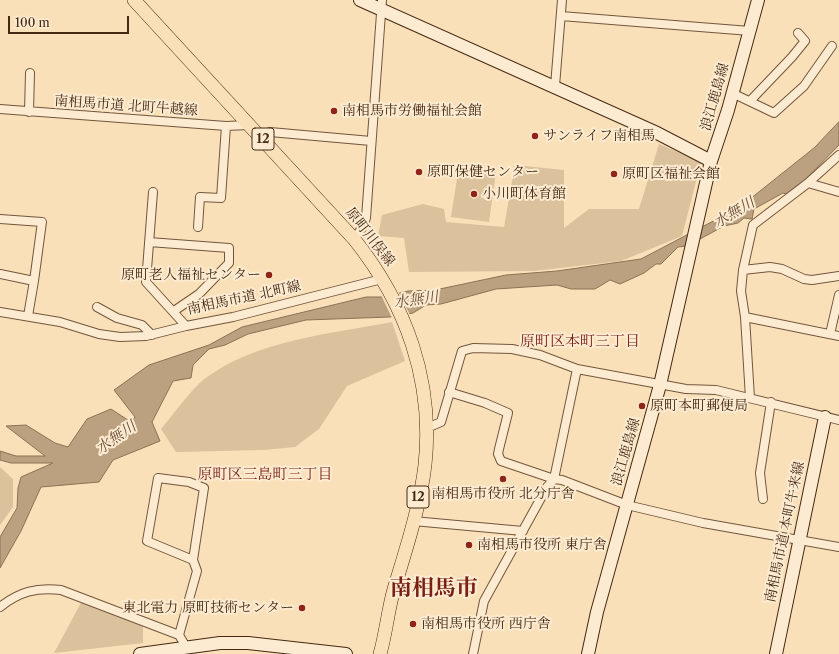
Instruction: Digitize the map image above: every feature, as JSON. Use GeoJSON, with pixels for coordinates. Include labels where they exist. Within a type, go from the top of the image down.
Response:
{"type":"FeatureCollection","features":[{"type":"Feature","properties":{"kind":"main road","name":"原町川俣線"},"geometry":{"type":"LineString","coordinates":[[134,0],[354,239],[371,260],[398,306],[410,338],[421,382],[427,428],[425,467],[380,654]]}},
{"type":"Feature","properties":{"kind":"street"},"geometry":{"type":"LineString","coordinates":[[360,0],[382,5],[657,133],[711,161]]}},
{"type":"Feature","properties":{"kind":"street"},"geometry":{"type":"LineString","coordinates":[[555,86],[562,0]]}},
{"type":"Feature","properties":{"kind":"street","name":"浪江鹿島線"},"geometry":{"type":"LineString","coordinates":[[588,654],[597,612],[660,385],[711,161],[758,0]]}},
{"type":"Feature","properties":{"kind":"street"},"geometry":{"type":"LineString","coordinates":[[354,239],[362,228],[366,218],[382,5]]}},
{"type":"Feature","properties":{"kind":"street"},"geometry":{"type":"LineString","coordinates":[[561,16],[750,31]]}},
{"type":"Feature","properties":{"kind":"street"},"geometry":{"type":"LineString","coordinates":[[750,101],[792,57],[805,41],[798,33]]}},
{"type":"Feature","properties":{"kind":"street"},"geometry":{"type":"LineString","coordinates":[[732,93],[774,113],[804,86],[832,46]]}},
{"type":"Feature","properties":{"kind":"street"},"geometry":{"type":"LineString","coordinates":[[29,112],[30,73]]}},
{"type":"Feature","properties":{"kind":"street","name":"南相馬市道 北町牛越線"},"geometry":{"type":"LineString","coordinates":[[0,109],[226,126],[249,125]]}},
{"type":"Feature","properties":{"kind":"street"},"geometry":{"type":"LineString","coordinates":[[198,227],[200,197],[221,198],[226,126]]}},
{"type":"Feature","properties":{"kind":"street"},"geometry":{"type":"LineString","coordinates":[[261,138],[270,132],[371,141]]}},
{"type":"Feature","properties":{"kind":"street"},"geometry":{"type":"LineString","coordinates":[[750,398],[745,317],[741,291],[743,270],[753,225],[808,183],[839,156]]}},
{"type":"Feature","properties":{"kind":"street"},"geometry":{"type":"LineString","coordinates":[[808,183],[839,192]]}},
{"type":"Feature","properties":{"kind":"street","name":"南相馬市道 北町線"},"geometry":{"type":"LineString","coordinates":[[153,192],[146,282],[186,326],[233,317],[384,281]]}},
{"type":"Feature","properties":{"kind":"street"},"geometry":{"type":"LineString","coordinates":[[0,219],[42,222],[28,316]]}},
{"type":"Feature","properties":{"kind":"street"},"geometry":{"type":"LineString","coordinates":[[149,242],[229,248],[229,262],[199,294],[174,312]]}},
{"type":"Feature","properties":{"kind":"street"},"geometry":{"type":"LineString","coordinates":[[743,270],[770,267],[782,269],[804,279],[812,280],[839,276]]}},
{"type":"Feature","properties":{"kind":"street"},"geometry":{"type":"LineString","coordinates":[[0,274],[34,281]]}},
{"type":"Feature","properties":{"kind":"street"},"geometry":{"type":"LineString","coordinates":[[830,334],[839,295]]}},
{"type":"Feature","properties":{"kind":"street"},"geometry":{"type":"LineString","coordinates":[[97,307],[117,318],[142,325],[152,334]]}},
{"type":"Feature","properties":{"kind":"street"},"geometry":{"type":"LineString","coordinates":[[0,312],[77,326],[99,334],[138,338],[186,326]]}},
{"type":"Feature","properties":{"kind":"street"},"geometry":{"type":"LineString","coordinates":[[745,317],[839,336]]}},
{"type":"Feature","properties":{"kind":"street"},"geometry":{"type":"LineString","coordinates":[[427,428],[441,422],[462,351],[473,348],[512,349],[540,355],[577,370],[686,389],[716,390],[839,420]]}},
{"type":"Feature","properties":{"kind":"street"},"geometry":{"type":"LineString","coordinates":[[473,654],[484,601],[547,487],[554,479],[577,370]]}},
{"type":"Feature","properties":{"kind":"street"},"geometry":{"type":"LineString","coordinates":[[449,392],[485,403],[508,414],[498,454],[501,461],[554,479],[562,480],[627,505],[703,523],[839,547]]}},
{"type":"Feature","properties":{"kind":"street"},"geometry":{"type":"LineString","coordinates":[[764,499],[760,473],[770,402]]}},
{"type":"Feature","properties":{"kind":"street","name":"南相馬市道 本町牛来線"},"geometry":{"type":"LineString","coordinates":[[776,654],[798,540],[825,417]]}},
{"type":"Feature","properties":{"kind":"street"},"geometry":{"type":"LineString","coordinates":[[179,635],[197,571],[193,560],[204,488],[189,482],[158,478],[147,542],[193,560]]}},
{"type":"Feature","properties":{"kind":"street"},"geometry":{"type":"LineString","coordinates":[[413,521],[523,531]]}},
{"type":"Feature","properties":{"kind":"street"},"geometry":{"type":"LineString","coordinates":[[0,607],[12,598],[28,590],[47,588],[61,590],[179,635],[186,647]]}},
{"type":"Feature","properties":{"kind":"street"},"geometry":{"type":"LineString","coordinates":[[140,654],[186,647],[248,643],[316,652],[346,654]]}},
{"type":"Feature","properties":{"kind":"shaded area"},"geometry":{"type":"Polygon","coordinates":[[[659,144],[701,162],[682,236],[621,261],[534,271],[409,272],[404,238],[378,236],[382,215],[423,204],[444,209],[446,222],[504,227],[515,165],[564,170],[564,228],[589,209],[639,209],[659,144]]]}},
{"type":"Feature","properties":{"kind":"shaded area","name":"小川町体育館"},"geometry":{"type":"Polygon","coordinates":[[[459,166],[496,172],[489,222],[451,217],[459,166]]]}},
{"type":"Feature","properties":{"kind":"shaded area"},"geometry":{"type":"Polygon","coordinates":[[[392,322],[405,361],[347,386],[319,429],[295,447],[264,450],[176,452],[161,429],[203,380],[246,356],[269,347],[294,340],[392,322]]]}},
{"type":"Feature","properties":{"kind":"shaded area"},"geometry":{"type":"Polygon","coordinates":[[[0,467],[13,479],[13,507],[0,525],[0,467]]]}},
{"type":"Feature","properties":{"kind":"shaded area"},"geometry":{"type":"Polygon","coordinates":[[[82,601],[143,626],[143,643],[54,653],[82,601]]]}},
{"type":"Feature","properties":{"kind":"water","name":"水無川"},"geometry":{"type":"Polygon","coordinates":[[[839,122],[839,145],[805,180],[786,194],[783,193],[754,209],[752,219],[744,218],[738,223],[724,226],[687,246],[678,247],[661,264],[656,264],[644,273],[620,284],[610,280],[595,289],[571,289],[557,285],[496,289],[441,304],[426,305],[413,313],[390,317],[306,320],[248,334],[225,345],[209,349],[193,365],[191,378],[173,381],[152,422],[160,441],[113,460],[99,482],[41,487],[21,531],[0,568],[0,537],[17,508],[18,488],[21,477],[53,463],[11,463],[0,460],[0,451],[16,456],[45,456],[6,426],[26,425],[55,443],[68,447],[87,419],[111,409],[131,422],[135,417],[114,390],[149,365],[209,345],[242,327],[366,297],[383,297],[408,291],[435,290],[506,275],[557,271],[641,259],[740,207],[814,148],[839,122]]]}},
{"type":"Feature","properties":{"kind":"pier"},"geometry":{"type":"Polygon","coordinates":[[[398,291],[410,315],[392,318],[381,295],[398,291]]]}},
{"type":"Feature","properties":{"kind":"place","name":"南相馬市労働福祉会館"},"geometry":{"type":"Point","coordinates":[334,111]}},
{"type":"Feature","properties":{"kind":"place","name":"サンライフ南相馬"},"geometry":{"type":"Point","coordinates":[535,136]}},
{"type":"Feature","properties":{"kind":"place","name":"原町保健センター"},"geometry":{"type":"Point","coordinates":[419,172]}},
{"type":"Feature","properties":{"kind":"place","name":"原町区福祉会館"},"geometry":{"type":"Point","coordinates":[614,174]}},
{"type":"Feature","properties":{"kind":"place","name":"小川町体育館"},"geometry":{"type":"Point","coordinates":[474,194]}},
{"type":"Feature","properties":{"kind":"place","name":"原町老人福祉センター"},"geometry":{"type":"Point","coordinates":[269,275]}},
{"type":"Feature","properties":{"kind":"place","name":"原町本町郵便局"},"geometry":{"type":"Point","coordinates":[642,406]}},
{"type":"Feature","properties":{"kind":"place","name":"南相馬市役所 北分庁舎"},"geometry":{"type":"Point","coordinates":[503,479]}},
{"type":"Feature","properties":{"kind":"place","name":"南相馬市役所 東庁舎"},"geometry":{"type":"Point","coordinates":[469,545]}},
{"type":"Feature","properties":{"kind":"place","name":"東北電力 原町技術センター"},"geometry":{"type":"Point","coordinates":[302,608]}},
{"type":"Feature","properties":{"kind":"place","name":"南相馬市役所 西庁舎"},"geometry":{"type":"Point","coordinates":[413,624]}},
{"type":"Feature","properties":{"kind":"district","name":"原町区本町三丁目"},"geometry":{"type":"Point","coordinates":[580,342]}},
{"type":"Feature","properties":{"kind":"district","name":"原町区三島町三丁目"},"geometry":{"type":"Point","coordinates":[265,475]}},
{"type":"Feature","properties":{"kind":"district","name":"南相馬市"},"geometry":{"type":"Point","coordinates":[434,589]}}]}
